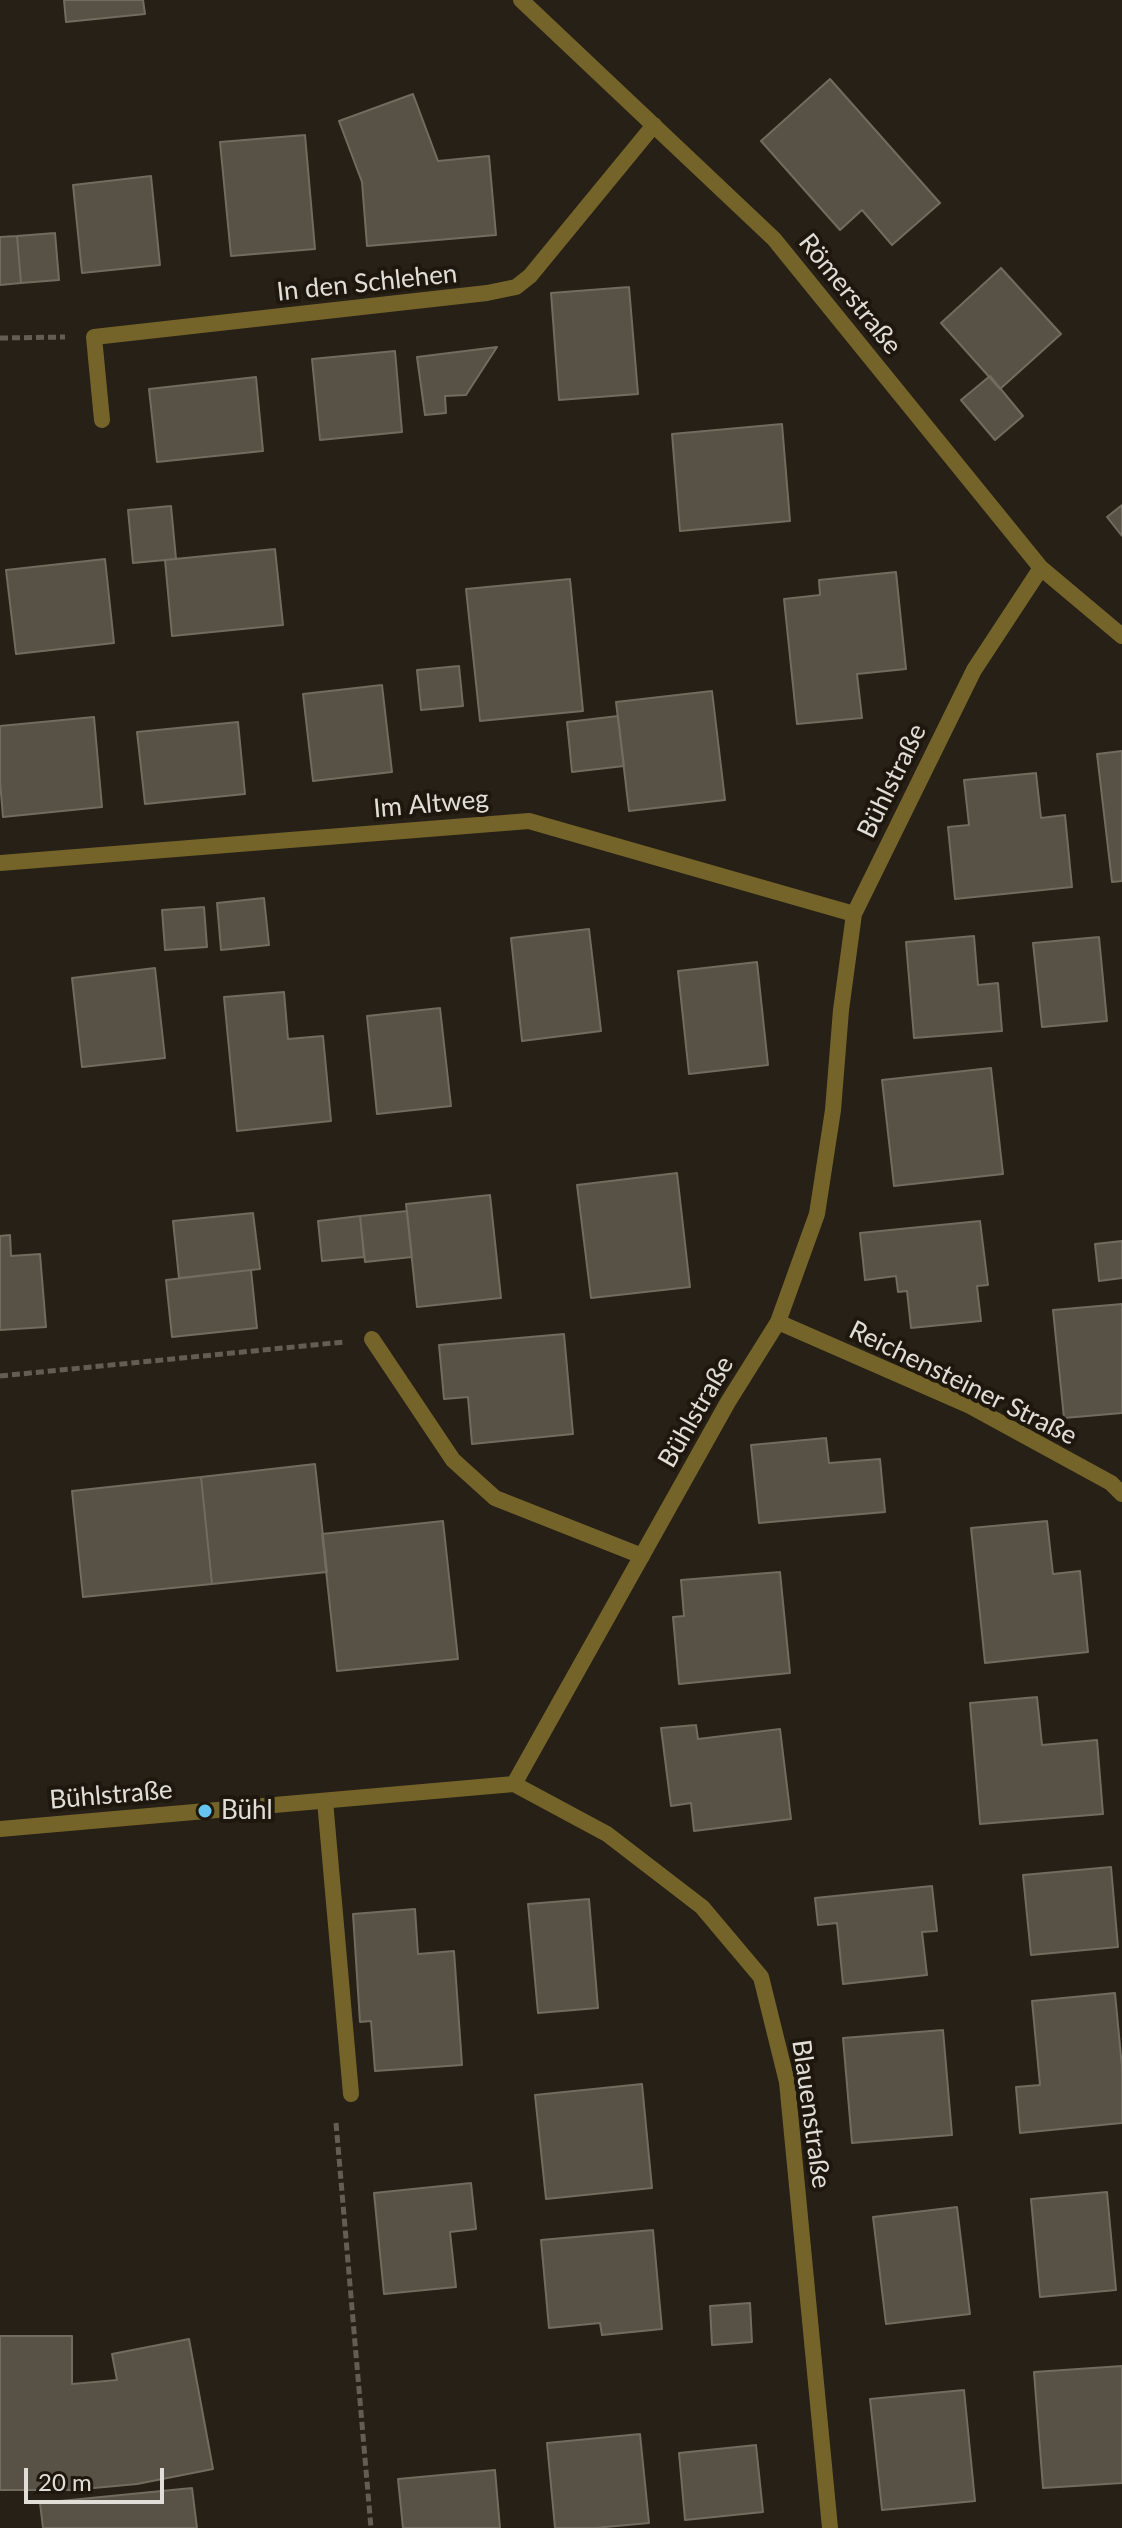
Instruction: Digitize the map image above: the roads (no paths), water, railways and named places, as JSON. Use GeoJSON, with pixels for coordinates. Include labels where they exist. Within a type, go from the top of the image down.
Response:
{"type":"FeatureCollection","features":[{"type":"Feature","properties":{"kind":"street","name":"Römerstraße"},"geometry":{"type":"LineString","coordinates":[[521,0],[774,239],[1041,568],[1122,636]]}},
{"type":"Feature","properties":{"kind":"street","name":"In den Schlehen"},"geometry":{"type":"LineString","coordinates":[[102,420],[94,337],[487,293],[516,287],[530,276],[654,125]]}},
{"type":"Feature","properties":{"kind":"street","name":"Bühlstraße"},"geometry":{"type":"LineString","coordinates":[[0,1829],[514,1784],[728,1402],[778,1322],[817,1214],[833,1110],[841,1010],[854,914],[974,670],[1041,568]]}},
{"type":"Feature","properties":{"kind":"street","name":"Im Altweg"},"geometry":{"type":"LineString","coordinates":[[0,863],[529,821],[854,914]]}},
{"type":"Feature","properties":{"kind":"street","name":"Reichensteiner Straße"},"geometry":{"type":"LineString","coordinates":[[778,1322],[970,1406],[1111,1483],[1122,1494]]}},
{"type":"Feature","properties":{"kind":"street"},"geometry":{"type":"LineString","coordinates":[[372,1339],[453,1460],[495,1498],[642,1556]]}},
{"type":"Feature","properties":{"kind":"street","name":"Blauenstraße"},"geometry":{"type":"LineString","coordinates":[[514,1784],[607,1834],[702,1907],[761,1977],[787,2082],[830,2528]]}},
{"type":"Feature","properties":{"kind":"street"},"geometry":{"type":"LineString","coordinates":[[325,1801],[351,2094]]}},
{"type":"Feature","properties":{"kind":"place","name":"Bühl"},"geometry":{"type":"Point","coordinates":[205,1811]}}]}
